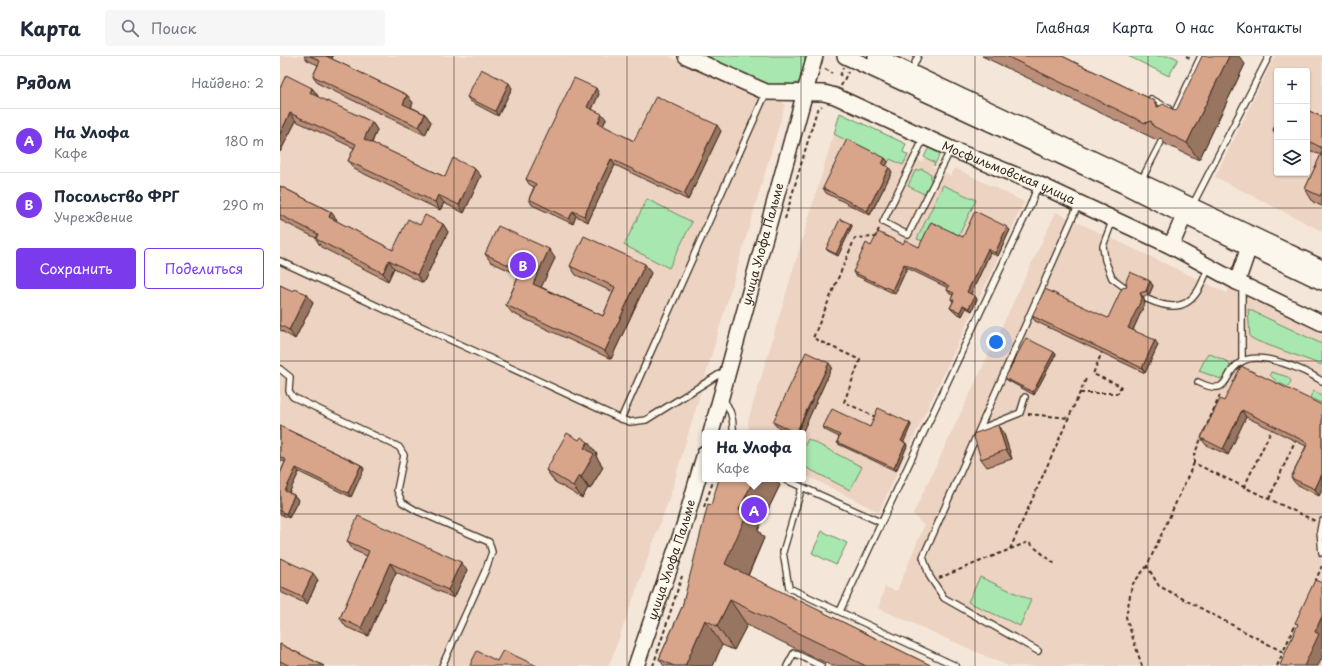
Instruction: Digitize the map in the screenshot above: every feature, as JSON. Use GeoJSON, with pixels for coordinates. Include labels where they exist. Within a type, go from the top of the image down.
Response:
{"type":"FeatureCollection","features":[{"type":"Feature","properties":{"kind":"street","name":"Мосфильмовская улица"},"geometry":{"type":"LineString","coordinates":[[686,56],[766,92],[824,93],[835,96],[951,149],[1038,184],[1079,203],[1171,246],[1239,283],[1322,323]]}},
{"type":"Feature","properties":{"kind":"street","name":"улица Улофа Пальме"},"geometry":{"type":"LineString","coordinates":[[712,430],[815,56]]}},
{"type":"Feature","properties":{"kind":"street"},"geometry":{"type":"LineString","coordinates":[[845,56],[1123,185],[1322,268]]}},
{"type":"Feature","properties":{"kind":"street"},"geometry":{"type":"LineString","coordinates":[[876,56],[1141,182],[1249,247],[1322,282]]}},
{"type":"Feature","properties":{"kind":"street"},"geometry":{"type":"LineString","coordinates":[[1171,246],[1188,211]]}},
{"type":"Feature","properties":{"kind":"street"},"geometry":{"type":"LineString","coordinates":[[1239,283],[1249,247]]}},
{"type":"Feature","properties":{"kind":"street","name":"улица Улофа Пальме"},"geometry":{"type":"LineString","coordinates":[[636,666],[684,526],[702,463]]}},
{"type":"Feature","properties":{"kind":"lane"},"geometry":{"type":"LineString","coordinates":[[910,72],[918,56]]}},
{"type":"Feature","properties":{"kind":"lane"},"geometry":{"type":"LineString","coordinates":[[1171,120],[1201,56]]}},
{"type":"Feature","properties":{"kind":"lane"},"geometry":{"type":"LineString","coordinates":[[1188,211],[1269,56]]}},
{"type":"Feature","properties":{"kind":"lane"},"geometry":{"type":"LineString","coordinates":[[621,420],[766,92]]}},
{"type":"Feature","properties":{"kind":"lane"},"geometry":{"type":"LineString","coordinates":[[1148,98],[1175,111]]}},
{"type":"Feature","properties":{"kind":"lane"},"geometry":{"type":"LineString","coordinates":[[925,137],[883,222],[908,235],[951,149]]}},
{"type":"Feature","properties":{"kind":"lane"},"geometry":{"type":"LineString","coordinates":[[1141,182],[1161,142]]}},
{"type":"Feature","properties":{"kind":"lane"},"geometry":{"type":"LineString","coordinates":[[840,611],[880,522],[1030,206],[1038,184]]}},
{"type":"Feature","properties":{"kind":"lane"},"geometry":{"type":"LineString","coordinates":[[1038,651],[944,598],[932,580],[923,557],[1079,203]]}},
{"type":"Feature","properties":{"kind":"lane"},"geometry":{"type":"LineString","coordinates":[[1113,219],[1102,246],[1105,260],[1112,278],[1127,289]]}},
{"type":"Feature","properties":{"kind":"lane"},"geometry":{"type":"LineString","coordinates":[[280,261],[621,420],[630,422],[646,420],[728,369]]}},
{"type":"Feature","properties":{"kind":"lane"},"geometry":{"type":"LineString","coordinates":[[1147,299],[1162,306],[1172,307],[1186,303],[1197,292],[1209,266]]}},
{"type":"Feature","properties":{"kind":"lane"},"geometry":{"type":"LineString","coordinates":[[1239,283],[1242,361]]}},
{"type":"Feature","properties":{"kind":"lane"},"geometry":{"type":"LineString","coordinates":[[1198,382],[1208,387],[1217,388],[1223,386],[1233,370],[1242,361],[1258,357],[1277,362],[1322,381]]}},
{"type":"Feature","properties":{"kind":"lane"},"geometry":{"type":"LineString","coordinates":[[280,369],[290,377],[289,392],[292,397],[399,446],[404,455],[397,490],[402,502],[417,511],[489,542],[492,552],[486,569],[442,666]]}},
{"type":"Feature","properties":{"kind":"lane"},"geometry":{"type":"LineString","coordinates":[[721,397],[729,406],[734,422],[733,430]]}},
{"type":"Feature","properties":{"kind":"lane"},"geometry":{"type":"LineString","coordinates":[[980,429],[1020,413],[1026,397]]}},
{"type":"Feature","properties":{"kind":"lane"},"geometry":{"type":"LineString","coordinates":[[791,482],[880,522]]}},
{"type":"Feature","properties":{"kind":"lane"},"geometry":{"type":"LineString","coordinates":[[802,487],[784,552],[789,588],[956,666]]}},
{"type":"Feature","properties":{"kind":"lane"},"geometry":{"type":"LineString","coordinates":[[1322,523],[1320,531],[1322,553]]}},
{"type":"Feature","properties":{"kind":"lane"},"geometry":{"type":"LineString","coordinates":[[787,666],[794,653],[821,666]]}},
{"type":"Feature","properties":{"kind":"path"},"geometry":{"type":"LineString","coordinates":[[877,417],[844,402],[860,360],[813,338],[855,238],[875,237],[883,222]]}},
{"type":"Feature","properties":{"kind":"path"},"geometry":{"type":"LineString","coordinates":[[1080,394],[1118,393],[1121,386],[1093,374],[1102,352]]}},
{"type":"Feature","properties":{"kind":"path"},"geometry":{"type":"LineString","coordinates":[[1010,549],[1086,379]]}},
{"type":"Feature","properties":{"kind":"path"},"geometry":{"type":"LineString","coordinates":[[1142,666],[1126,617],[1132,585],[1148,566],[1194,464],[1194,456],[1223,386]]}},
{"type":"Feature","properties":{"kind":"path"},"geometry":{"type":"LineString","coordinates":[[1020,413],[1069,418]]}},
{"type":"Feature","properties":{"kind":"path"},"geometry":{"type":"LineString","coordinates":[[1244,487],[1272,429]]}},
{"type":"Feature","properties":{"kind":"path"},"geometry":{"type":"LineString","coordinates":[[1270,499],[1295,441]]}},
{"type":"Feature","properties":{"kind":"path"},"geometry":{"type":"LineString","coordinates":[[1194,464],[1322,523]]}},
{"type":"Feature","properties":{"kind":"path"},"geometry":{"type":"LineString","coordinates":[[703,509],[713,482]]}},
{"type":"Feature","properties":{"kind":"path"},"geometry":{"type":"LineString","coordinates":[[932,580],[1028,542],[1055,564]]}},
{"type":"Feature","properties":{"kind":"path"},"geometry":{"type":"LineString","coordinates":[[1148,566],[1159,586],[1283,652]]}},
{"type":"Feature","properties":{"kind":"path"},"geometry":{"type":"LineString","coordinates":[[1312,588],[1322,566]]}},
{"type":"Feature","properties":{"kind":"path"},"geometry":{"type":"LineString","coordinates":[[653,666],[682,575]]}},
{"type":"Feature","properties":{"kind":"path"},"geometry":{"type":"LineString","coordinates":[[1277,666],[1299,616]]}},
{"type":"Feature","properties":{"kind":"path"},"geometry":{"type":"LineString","coordinates":[[655,662],[657,666]]}},
{"type":"Feature","properties":{"kind":"shaded area"},"geometry":{"type":"Polygon","coordinates":[[[280,56],[668,56],[763,101],[770,97],[778,96],[785,105],[670,496],[609,666],[280,666],[280,56]]]}},
{"type":"Feature","properties":{"kind":"shaded area"},"geometry":{"type":"Polygon","coordinates":[[[1275,56],[1322,56],[1322,231],[1215,177],[1275,56]]]}},
{"type":"Feature","properties":{"kind":"shaded area"},"geometry":{"type":"Polygon","coordinates":[[[840,113],[906,144],[903,152],[922,162],[925,158],[934,162],[932,167],[951,176],[955,168],[1024,202],[879,512],[806,476],[806,430],[749,430],[748,421],[840,113]]]}},
{"type":"Feature","properties":{"kind":"shaded area"},"geometry":{"type":"Polygon","coordinates":[[[1056,212],[1227,293],[1231,285],[1322,329],[1322,666],[1008,666],[878,608],[885,587],[897,591],[924,526],[913,514],[1056,212]]]}},
{"type":"Feature","properties":{"kind":"green space"},"geometry":{"type":"Polygon","coordinates":[[[705,56],[804,56],[806,63],[801,80],[793,86],[776,88],[705,56]]]}},
{"type":"Feature","properties":{"kind":"green space"},"geometry":{"type":"Polygon","coordinates":[[[1128,56],[1172,56],[1178,59],[1169,76],[1128,56]]]}},
{"type":"Feature","properties":{"kind":"green space"},"geometry":{"type":"Polygon","coordinates":[[[840,113],[906,144],[903,152],[908,155],[903,165],[890,159],[888,163],[834,134],[840,113]]]}},
{"type":"Feature","properties":{"kind":"green space"},"geometry":{"type":"Polygon","coordinates":[[[929,147],[941,152],[934,166],[934,162],[924,157],[929,147]]]}},
{"type":"Feature","properties":{"kind":"green space"},"geometry":{"type":"Polygon","coordinates":[[[922,169],[931,174],[931,182],[924,194],[908,186],[915,171],[922,169]]]}},
{"type":"Feature","properties":{"kind":"green space"},"geometry":{"type":"Polygon","coordinates":[[[943,185],[976,200],[958,237],[926,242],[917,239],[943,185]]]}},
{"type":"Feature","properties":{"kind":"green space"},"geometry":{"type":"Polygon","coordinates":[[[647,199],[692,222],[669,268],[624,245],[647,199]]]}},
{"type":"Feature","properties":{"kind":"green space"},"geometry":{"type":"Polygon","coordinates":[[[1248,309],[1322,344],[1322,365],[1250,337],[1248,309]]]}},
{"type":"Feature","properties":{"kind":"green space"},"geometry":{"type":"Polygon","coordinates":[[[1208,353],[1228,362],[1230,366],[1225,376],[1221,379],[1199,371],[1208,353]]]}},
{"type":"Feature","properties":{"kind":"green space"},"geometry":{"type":"Polygon","coordinates":[[[1271,372],[1288,377],[1291,381],[1288,387],[1277,382],[1270,375],[1271,372]]]}},
{"type":"Feature","properties":{"kind":"green space"},"geometry":{"type":"Polygon","coordinates":[[[1314,391],[1322,396],[1322,403],[1310,397],[1314,391]]]}},
{"type":"Feature","properties":{"kind":"green space"},"geometry":{"type":"Polygon","coordinates":[[[808,439],[862,467],[850,490],[806,468],[806,443],[808,439]]]}},
{"type":"Feature","properties":{"kind":"green space"},"geometry":{"type":"Polygon","coordinates":[[[822,531],[847,543],[836,565],[812,553],[822,531]]]}},
{"type":"Feature","properties":{"kind":"green space"},"geometry":{"type":"Polygon","coordinates":[[[980,577],[1031,600],[1020,626],[968,602],[980,577]]]}},
{"type":"Feature","properties":{"kind":"building"},"geometry":{"type":"Polygon","coordinates":[[[310,56],[326,56],[407,95],[403,104],[425,114],[419,127],[313,76],[320,61],[310,56]]]}},
{"type":"Feature","properties":{"kind":"building"},"geometry":{"type":"Polygon","coordinates":[[[1006,56],[1062,56],[1155,101],[1155,105],[1158,107],[1163,104],[1176,111],[1202,56],[1229,56],[1187,143],[1153,126],[1151,121],[1145,123],[1006,56]]]}},
{"type":"Feature","properties":{"kind":"building"},"geometry":{"type":"Polygon","coordinates":[[[481,69],[509,83],[495,111],[467,97],[481,69]]]}},
{"type":"Feature","properties":{"kind":"building"},"geometry":{"type":"Polygon","coordinates":[[[286,75],[312,88],[310,93],[372,122],[364,139],[445,177],[453,158],[475,169],[459,205],[438,195],[435,202],[348,161],[356,144],[290,113],[280,134],[280,88],[286,75]]]}},
{"type":"Feature","properties":{"kind":"building"},"geometry":{"type":"Polygon","coordinates":[[[574,78],[596,88],[587,107],[602,114],[598,123],[634,141],[656,96],[717,125],[684,194],[611,159],[584,216],[573,211],[569,219],[529,199],[536,184],[526,179],[574,78]]]}},
{"type":"Feature","properties":{"kind":"building"},"geometry":{"type":"Polygon","coordinates":[[[1310,111],[1322,117],[1322,148],[1310,142],[1310,111]]]}},
{"type":"Feature","properties":{"kind":"building"},"geometry":{"type":"Polygon","coordinates":[[[847,139],[885,158],[882,164],[889,167],[867,211],[823,188],[847,139]]]}},
{"type":"Feature","properties":{"kind":"building"},"geometry":{"type":"Polygon","coordinates":[[[1322,152],[1322,192],[1320,196],[1305,189],[1322,152]]]}},
{"type":"Feature","properties":{"kind":"building"},"geometry":{"type":"Polygon","coordinates":[[[280,186],[331,212],[329,217],[393,250],[408,219],[420,225],[425,215],[443,224],[417,275],[389,260],[383,273],[316,239],[318,234],[280,215],[280,186]]]}},
{"type":"Feature","properties":{"kind":"building"},"geometry":{"type":"Polygon","coordinates":[[[975,211],[1007,227],[995,253],[988,249],[967,292],[975,296],[969,308],[963,305],[960,312],[950,308],[954,300],[951,299],[954,293],[947,290],[949,286],[904,264],[892,290],[853,272],[866,243],[871,246],[878,232],[903,244],[905,240],[919,247],[931,222],[963,237],[975,211]]]}},
{"type":"Feature","properties":{"kind":"building"},"geometry":{"type":"Polygon","coordinates":[[[840,219],[851,224],[836,254],[826,249],[840,219]]]}},
{"type":"Feature","properties":{"kind":"building"},"geometry":{"type":"Polygon","coordinates":[[[498,226],[549,249],[533,284],[603,316],[615,287],[570,266],[584,236],[645,264],[605,351],[506,305],[521,271],[485,254],[498,226]]]}},
{"type":"Feature","properties":{"kind":"building"},"geometry":{"type":"Polygon","coordinates":[[[1130,272],[1150,281],[1146,291],[1140,293],[1142,298],[1128,328],[1155,340],[1142,368],[1032,316],[1045,289],[1108,318],[1122,288],[1127,287],[1126,281],[1130,272]]]}},
{"type":"Feature","properties":{"kind":"building"},"geometry":{"type":"Polygon","coordinates":[[[280,285],[293,291],[295,289],[307,294],[289,330],[280,325],[280,285]]]}},
{"type":"Feature","properties":{"kind":"building"},"geometry":{"type":"Polygon","coordinates":[[[1026,338],[1054,352],[1033,392],[1005,378],[1026,338]]]}},
{"type":"Feature","properties":{"kind":"building"},"geometry":{"type":"Polygon","coordinates":[[[806,352],[829,363],[797,430],[790,430],[773,422],[806,352]]]}},
{"type":"Feature","properties":{"kind":"building"},"geometry":{"type":"Polygon","coordinates":[[[1241,366],[1322,405],[1322,474],[1315,489],[1291,478],[1308,443],[1242,410],[1223,449],[1201,438],[1220,399],[1224,401],[1241,366]]]}},
{"type":"Feature","properties":{"kind":"building"},"geometry":{"type":"Polygon","coordinates":[[[878,408],[910,423],[901,441],[906,443],[894,468],[837,442],[840,435],[823,427],[832,409],[870,427],[878,408]]]}},
{"type":"Feature","properties":{"kind":"building"},"geometry":{"type":"Polygon","coordinates":[[[998,425],[1006,450],[981,459],[973,434],[998,425]]]}},
{"type":"Feature","properties":{"kind":"building"},"geometry":{"type":"Polygon","coordinates":[[[280,426],[361,465],[348,493],[296,468],[285,491],[294,495],[286,514],[280,511],[280,474],[286,460],[280,457],[280,426]]]}},
{"type":"Feature","properties":{"kind":"building"},"geometry":{"type":"Polygon","coordinates":[[[567,433],[579,440],[581,437],[588,442],[584,448],[594,454],[581,477],[579,475],[573,486],[546,470],[567,433]]]}},
{"type":"Feature","properties":{"kind":"building"},"geometry":{"type":"Polygon","coordinates":[[[718,482],[753,482],[739,510],[747,514],[725,564],[932,666],[866,666],[730,600],[717,626],[705,620],[685,666],[674,666],[659,659],[682,607],[708,504],[711,505],[718,482]]]}},
{"type":"Feature","properties":{"kind":"building"},"geometry":{"type":"Polygon","coordinates":[[[358,516],[461,562],[448,590],[390,563],[361,628],[340,618],[369,551],[347,541],[358,516]]]}},
{"type":"Feature","properties":{"kind":"building"},"geometry":{"type":"Polygon","coordinates":[[[280,558],[313,573],[302,597],[280,587],[280,558]]]}},
{"type":"Feature","properties":{"kind":"building"},"geometry":{"type":"Polygon","coordinates":[[[1315,580],[1322,583],[1322,616],[1315,632],[1319,634],[1304,666],[1282,666],[1280,665],[1298,624],[1295,623],[1315,580]]]}},
{"type":"Feature","properties":{"kind":"building"},"geometry":{"type":"Polygon","coordinates":[[[280,644],[324,666],[290,666],[280,661],[280,644]]]}},
{"type":"Feature","properties":{"kind":"building"},"geometry":{"type":"Polygon","coordinates":[[[503,650],[537,666],[470,665],[477,651],[497,661],[503,650]]]}},
{"type":"Feature","properties":{"kind":"place","name":"Посольство ФРГ"},"geometry":{"type":"Point","coordinates":[523,265]}},
{"type":"Feature","properties":{"kind":"place","name":"На Улофа"},"geometry":{"type":"Point","coordinates":[754,510]}}]}
